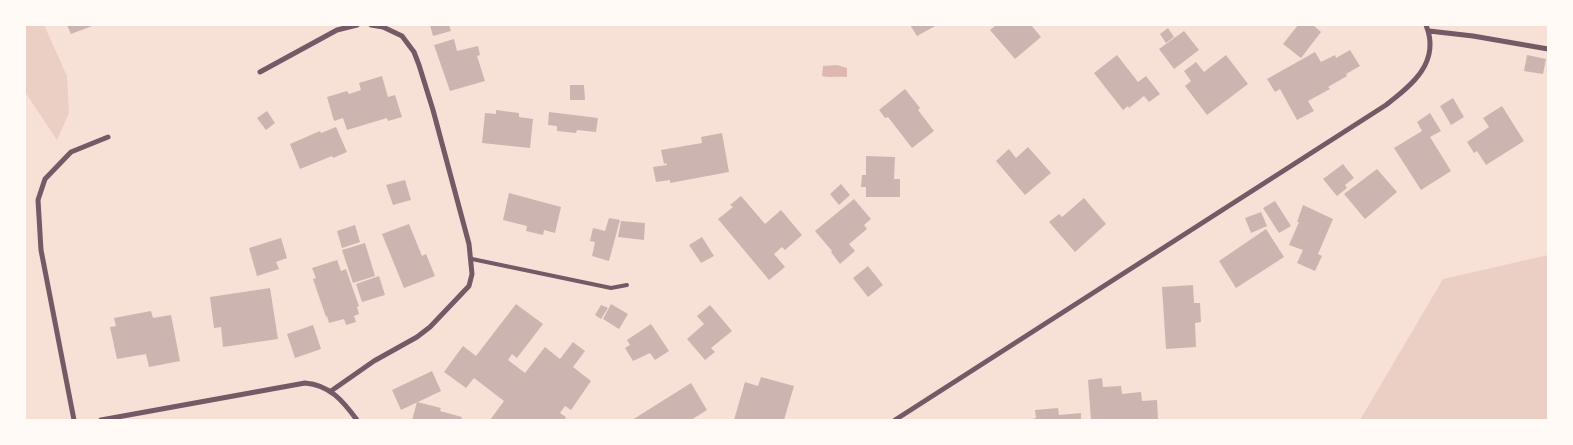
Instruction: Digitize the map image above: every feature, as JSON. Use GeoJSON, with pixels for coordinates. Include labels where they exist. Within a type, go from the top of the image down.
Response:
{"type":"FeatureCollection","features":[{"type":"Feature","properties":{"kind":"street"},"geometry":{"type":"LineString","coordinates":[[260,72],[337,30],[357,25]]}},
{"type":"Feature","properties":{"kind":"street"},"geometry":{"type":"LineString","coordinates":[[331,391],[374,361],[417,337],[435,322],[469,286],[472,274],[472,259],[433,110],[414,52],[402,36],[383,27],[371,25]]}},
{"type":"Feature","properties":{"kind":"street"},"geometry":{"type":"LineString","coordinates":[[895,420],[1405,91],[1421,72],[1428,58],[1431,45],[1426,25]]}},
{"type":"Feature","properties":{"kind":"street"},"geometry":{"type":"LineString","coordinates":[[1429,31],[1490,38],[1548,49]]}},
{"type":"Feature","properties":{"kind":"street"},"geometry":{"type":"LineString","coordinates":[[74,420],[41,250],[38,200],[45,179],[71,152],[108,138]]}},
{"type":"Feature","properties":{"kind":"street"},"geometry":{"type":"LineString","coordinates":[[101,420],[296,384],[314,384],[331,391],[357,420]]}},
{"type":"Feature","properties":{"kind":"lane"},"geometry":{"type":"LineString","coordinates":[[472,259],[612,288],[627,286]]}},
{"type":"Feature","properties":{"kind":"shaded area"},"geometry":{"type":"Polygon","coordinates":[[[25,25],[44,25],[67,76],[69,113],[57,140],[25,92],[25,25]]]}},
{"type":"Feature","properties":{"kind":"shaded area"},"geometry":{"type":"Polygon","coordinates":[[[837,65],[847,68],[847,77],[822,76],[823,66],[837,65]]]}},
{"type":"Feature","properties":{"kind":"shaded area"},"geometry":{"type":"Polygon","coordinates":[[[1548,255],[1548,420],[1360,420],[1443,279],[1548,255]]]}},
{"type":"Feature","properties":{"kind":"building"},"geometry":{"type":"Polygon","coordinates":[[[67,25],[95,25],[71,34],[67,25]]]}},
{"type":"Feature","properties":{"kind":"building"},"geometry":{"type":"Polygon","coordinates":[[[430,25],[449,25],[451,31],[433,36],[430,25]]]}},
{"type":"Feature","properties":{"kind":"building"},"geometry":{"type":"Polygon","coordinates":[[[910,25],[937,25],[917,36],[910,25]]]}},
{"type":"Feature","properties":{"kind":"building"},"geometry":{"type":"Polygon","coordinates":[[[996,25],[1031,25],[1041,37],[1015,59],[990,30],[996,25]]]}},
{"type":"Feature","properties":{"kind":"building"},"geometry":{"type":"Polygon","coordinates":[[[1298,25],[1313,25],[1321,32],[1301,58],[1283,44],[1298,25]]]}},
{"type":"Feature","properties":{"kind":"building"},"geometry":{"type":"Polygon","coordinates":[[[1168,28],[1174,37],[1166,43],[1160,34],[1168,28]]]}},
{"type":"Feature","properties":{"kind":"building"},"geometry":{"type":"Polygon","coordinates":[[[1184,31],[1199,50],[1174,69],[1159,49],[1184,31]]]}},
{"type":"Feature","properties":{"kind":"building"},"geometry":{"type":"Polygon","coordinates":[[[454,39],[457,51],[478,46],[480,55],[477,56],[485,81],[450,91],[434,45],[454,39]]]}},
{"type":"Feature","properties":{"kind":"building"},"geometry":{"type":"Polygon","coordinates":[[[1350,50],[1360,66],[1328,87],[1330,89],[1308,101],[1314,111],[1297,120],[1280,89],[1275,92],[1267,79],[1315,52],[1321,62],[1335,55],[1336,58],[1350,50]]]}},
{"type":"Feature","properties":{"kind":"building"},"geometry":{"type":"Polygon","coordinates":[[[1117,55],[1138,82],[1146,76],[1160,94],[1149,102],[1144,96],[1129,108],[1128,106],[1123,110],[1094,73],[1117,55]]]}},
{"type":"Feature","properties":{"kind":"building"},"geometry":{"type":"Polygon","coordinates":[[[1226,55],[1248,84],[1207,115],[1185,86],[1191,81],[1184,71],[1196,62],[1204,72],[1226,55]]]}},
{"type":"Feature","properties":{"kind":"building"},"geometry":{"type":"Polygon","coordinates":[[[1527,55],[1546,59],[1543,74],[1524,71],[1527,55]]]}},
{"type":"Feature","properties":{"kind":"building"},"geometry":{"type":"Polygon","coordinates":[[[382,76],[388,97],[395,95],[402,117],[388,121],[387,118],[347,130],[343,118],[334,121],[327,97],[347,91],[349,94],[361,90],[359,83],[382,76]]]}},
{"type":"Feature","properties":{"kind":"building"},"geometry":{"type":"Polygon","coordinates":[[[570,85],[584,85],[585,100],[570,100],[570,85]]]}},
{"type":"Feature","properties":{"kind":"building"},"geometry":{"type":"Polygon","coordinates":[[[905,89],[920,108],[918,110],[934,131],[912,148],[888,117],[885,118],[879,110],[905,89]]]}},
{"type":"Feature","properties":{"kind":"building"},"geometry":{"type":"Polygon","coordinates":[[[1453,98],[1464,117],[1451,125],[1440,106],[1453,98]]]}},
{"type":"Feature","properties":{"kind":"building"},"geometry":{"type":"Polygon","coordinates":[[[1502,106],[1524,141],[1486,165],[1477,151],[1474,153],[1467,142],[1489,127],[1483,118],[1502,106]]]}},
{"type":"Feature","properties":{"kind":"building"},"geometry":{"type":"Polygon","coordinates":[[[496,110],[519,113],[519,117],[533,119],[530,148],[482,143],[485,113],[496,114],[496,110]]]}},
{"type":"Feature","properties":{"kind":"building"},"geometry":{"type":"Polygon","coordinates":[[[267,111],[275,123],[266,130],[257,118],[267,111]]]}},
{"type":"Feature","properties":{"kind":"building"},"geometry":{"type":"Polygon","coordinates":[[[549,112],[598,118],[596,132],[577,130],[576,133],[557,131],[557,126],[548,125],[549,112]]]}},
{"type":"Feature","properties":{"kind":"building"},"geometry":{"type":"Polygon","coordinates":[[[1430,113],[1441,131],[1430,137],[1451,171],[1421,190],[1394,148],[1422,131],[1417,122],[1430,113]]]}},
{"type":"Feature","properties":{"kind":"building"},"geometry":{"type":"Polygon","coordinates":[[[336,127],[347,152],[300,169],[290,144],[320,131],[321,133],[336,127]]]}},
{"type":"Feature","properties":{"kind":"building"},"geometry":{"type":"Polygon","coordinates":[[[722,133],[729,172],[670,183],[670,180],[656,182],[653,167],[667,165],[666,163],[664,164],[661,150],[702,143],[701,137],[722,133]]]}},
{"type":"Feature","properties":{"kind":"building"},"geometry":{"type":"Polygon","coordinates":[[[1028,147],[1051,173],[1025,195],[996,161],[1009,149],[1016,158],[1028,147]]]}},
{"type":"Feature","properties":{"kind":"building"},"geometry":{"type":"Polygon","coordinates":[[[866,156],[895,157],[894,179],[900,179],[900,197],[866,197],[866,187],[861,187],[862,175],[866,175],[866,156]]]}},
{"type":"Feature","properties":{"kind":"building"},"geometry":{"type":"Polygon","coordinates":[[[1343,164],[1354,178],[1345,185],[1347,188],[1337,196],[1323,179],[1343,164]]]}},
{"type":"Feature","properties":{"kind":"building"},"geometry":{"type":"Polygon","coordinates":[[[1377,169],[1397,192],[1365,219],[1344,194],[1377,169]]]}},
{"type":"Feature","properties":{"kind":"building"},"geometry":{"type":"Polygon","coordinates":[[[405,180],[411,200],[393,205],[386,185],[405,180]]]}},
{"type":"Feature","properties":{"kind":"building"},"geometry":{"type":"Polygon","coordinates":[[[841,184],[850,195],[839,205],[830,194],[841,184]]]}},
{"type":"Feature","properties":{"kind":"building"},"geometry":{"type":"Polygon","coordinates":[[[509,193],[561,207],[555,233],[544,230],[543,235],[526,231],[527,226],[503,220],[509,193]]]}},
{"type":"Feature","properties":{"kind":"building"},"geometry":{"type":"Polygon","coordinates":[[[741,196],[765,224],[781,210],[802,235],[785,250],[782,247],[774,254],[785,267],[769,280],[718,219],[733,207],[730,205],[741,196]]]}},
{"type":"Feature","properties":{"kind":"building"},"geometry":{"type":"Polygon","coordinates":[[[1084,198],[1106,224],[1075,252],[1049,222],[1059,214],[1062,217],[1084,198]]]}},
{"type":"Feature","properties":{"kind":"building"},"geometry":{"type":"Polygon","coordinates":[[[854,199],[871,219],[864,225],[867,229],[849,244],[855,251],[840,264],[815,231],[854,199]]]}},
{"type":"Feature","properties":{"kind":"building"},"geometry":{"type":"Polygon","coordinates":[[[1275,201],[1291,226],[1279,233],[1263,208],[1275,201]]]}},
{"type":"Feature","properties":{"kind":"building"},"geometry":{"type":"Polygon","coordinates":[[[1303,205],[1333,219],[1318,254],[1322,256],[1315,271],[1297,263],[1303,250],[1289,245],[1299,222],[1297,222],[1303,205]]]}},
{"type":"Feature","properties":{"kind":"building"},"geometry":{"type":"Polygon","coordinates":[[[1261,212],[1267,226],[1251,233],[1245,218],[1261,212]]]}},
{"type":"Feature","properties":{"kind":"building"},"geometry":{"type":"Polygon","coordinates":[[[609,218],[620,220],[609,261],[592,256],[595,242],[590,241],[593,228],[605,231],[609,218]]]}},
{"type":"Feature","properties":{"kind":"building"},"geometry":{"type":"Polygon","coordinates":[[[621,221],[645,223],[644,240],[618,237],[621,221]]]}},
{"type":"Feature","properties":{"kind":"building"},"geometry":{"type":"Polygon","coordinates":[[[409,224],[422,256],[426,254],[435,276],[404,288],[382,234],[409,224]]]}},
{"type":"Feature","properties":{"kind":"building"},"geometry":{"type":"Polygon","coordinates":[[[355,225],[360,242],[342,248],[337,231],[355,225]]]}},
{"type":"Feature","properties":{"kind":"building"},"geometry":{"type":"Polygon","coordinates":[[[1266,229],[1284,257],[1236,288],[1219,261],[1266,229]]]}},
{"type":"Feature","properties":{"kind":"building"},"geometry":{"type":"Polygon","coordinates":[[[702,237],[714,256],[701,263],[689,245],[702,237]]]}},
{"type":"Feature","properties":{"kind":"building"},"geometry":{"type":"Polygon","coordinates":[[[281,238],[287,258],[276,262],[279,269],[257,276],[249,248],[281,238]]]}},
{"type":"Feature","properties":{"kind":"building"},"geometry":{"type":"Polygon","coordinates":[[[365,243],[375,276],[353,283],[342,250],[365,243]]]}},
{"type":"Feature","properties":{"kind":"building"},"geometry":{"type":"Polygon","coordinates":[[[337,260],[341,271],[346,269],[359,306],[357,307],[359,314],[354,316],[356,322],[346,325],[344,319],[329,323],[313,279],[316,278],[312,268],[337,260]]]}},
{"type":"Feature","properties":{"kind":"building"},"geometry":{"type":"Polygon","coordinates":[[[868,266],[883,285],[868,297],[853,278],[868,266]]]}},
{"type":"Feature","properties":{"kind":"building"},"geometry":{"type":"Polygon","coordinates":[[[379,276],[385,295],[362,302],[356,284],[379,276]]]}},
{"type":"Feature","properties":{"kind":"building"},"geometry":{"type":"Polygon","coordinates":[[[1193,285],[1194,303],[1200,303],[1201,322],[1195,323],[1196,347],[1166,349],[1162,287],[1193,285]]]}},
{"type":"Feature","properties":{"kind":"building"},"geometry":{"type":"Polygon","coordinates":[[[270,288],[278,339],[223,347],[221,327],[214,328],[210,297],[270,288]]]}},
{"type":"Feature","properties":{"kind":"building"},"geometry":{"type":"Polygon","coordinates":[[[516,304],[543,324],[517,358],[512,354],[508,360],[525,373],[545,347],[560,359],[573,342],[585,351],[573,367],[591,381],[571,410],[565,406],[560,413],[566,417],[564,420],[490,420],[504,401],[474,378],[466,388],[444,372],[463,346],[476,356],[516,304]]]}},
{"type":"Feature","properties":{"kind":"building"},"geometry":{"type":"Polygon","coordinates":[[[611,304],[628,314],[619,329],[603,319],[611,304]]]}},
{"type":"Feature","properties":{"kind":"building"},"geometry":{"type":"Polygon","coordinates":[[[601,305],[608,308],[601,319],[595,315],[601,305]]]}},
{"type":"Feature","properties":{"kind":"building"},"geometry":{"type":"Polygon","coordinates":[[[710,305],[732,331],[711,348],[715,352],[705,360],[687,339],[704,324],[697,316],[710,305]]]}},
{"type":"Feature","properties":{"kind":"building"},"geometry":{"type":"Polygon","coordinates":[[[151,311],[153,318],[171,315],[180,361],[149,367],[146,354],[117,359],[110,327],[116,326],[114,318],[151,311]]]}},
{"type":"Feature","properties":{"kind":"building"},"geometry":{"type":"Polygon","coordinates":[[[651,324],[669,351],[655,360],[650,353],[633,361],[625,348],[630,345],[627,340],[651,324]]]}},
{"type":"Feature","properties":{"kind":"building"},"geometry":{"type":"Polygon","coordinates":[[[313,325],[321,349],[295,358],[287,334],[313,325]]]}},
{"type":"Feature","properties":{"kind":"building"},"geometry":{"type":"Polygon","coordinates":[[[432,371],[441,391],[401,410],[392,390],[432,371]]]}},
{"type":"Feature","properties":{"kind":"building"},"geometry":{"type":"Polygon","coordinates":[[[761,377],[794,386],[784,420],[734,420],[745,382],[758,386],[761,377]]]}},
{"type":"Feature","properties":{"kind":"building"},"geometry":{"type":"Polygon","coordinates":[[[1102,378],[1103,387],[1121,386],[1122,394],[1141,392],[1142,401],[1157,400],[1158,419],[1091,420],[1088,380],[1102,378]]]}},
{"type":"Feature","properties":{"kind":"building"},"geometry":{"type":"Polygon","coordinates":[[[691,383],[707,410],[691,420],[632,420],[691,383]]]}},
{"type":"Feature","properties":{"kind":"building"},"geometry":{"type":"Polygon","coordinates":[[[417,402],[441,408],[440,411],[462,417],[461,420],[412,420],[417,402]]]}},
{"type":"Feature","properties":{"kind":"building"},"geometry":{"type":"Polygon","coordinates":[[[1058,408],[1059,415],[1081,413],[1081,420],[1032,420],[1036,418],[1035,410],[1058,408]]]}}]}
